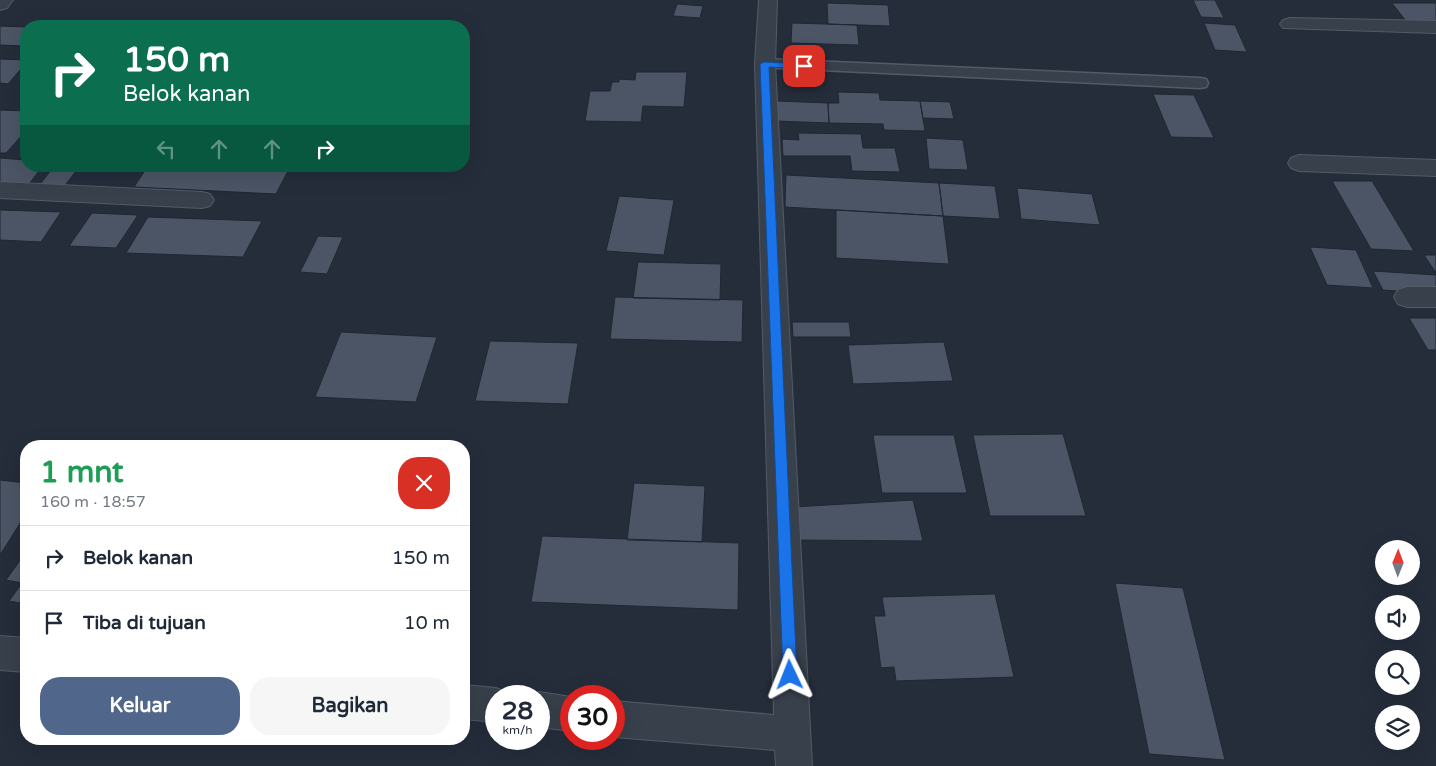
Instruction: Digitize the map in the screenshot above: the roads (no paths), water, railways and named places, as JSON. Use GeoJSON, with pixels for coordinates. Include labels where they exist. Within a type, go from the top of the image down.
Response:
{"type":"FeatureCollection","features":[{"type":"Feature","properties":{"kind":"street"},"geometry":{"type":"LineString","coordinates":[[0,4],[4,0]]}},
{"type":"Feature","properties":{"kind":"street"},"geometry":{"type":"LineString","coordinates":[[625,721],[793,750],[764,64],[768,0]]}},
{"type":"Feature","properties":{"kind":"street"},"geometry":{"type":"LineString","coordinates":[[1290,24],[1436,27]]}},
{"type":"Feature","properties":{"kind":"street"},"geometry":{"type":"LineString","coordinates":[[1299,163],[1436,168]]}},
{"type":"Feature","properties":{"kind":"street"},"geometry":{"type":"LineString","coordinates":[[0,190],[202,200]]}},
{"type":"Feature","properties":{"kind":"street"},"geometry":{"type":"LineString","coordinates":[[1406,297],[1436,297]]}},
{"type":"Feature","properties":{"kind":"street"},"geometry":{"type":"LineString","coordinates":[[0,653],[20,655]]}},
{"type":"Feature","properties":{"kind":"street"},"geometry":{"type":"LineString","coordinates":[[470,703],[485,704]]}},
{"type":"Feature","properties":{"kind":"lane"},"geometry":{"type":"LineString","coordinates":[[764,64],[1200,83]]}}]}
